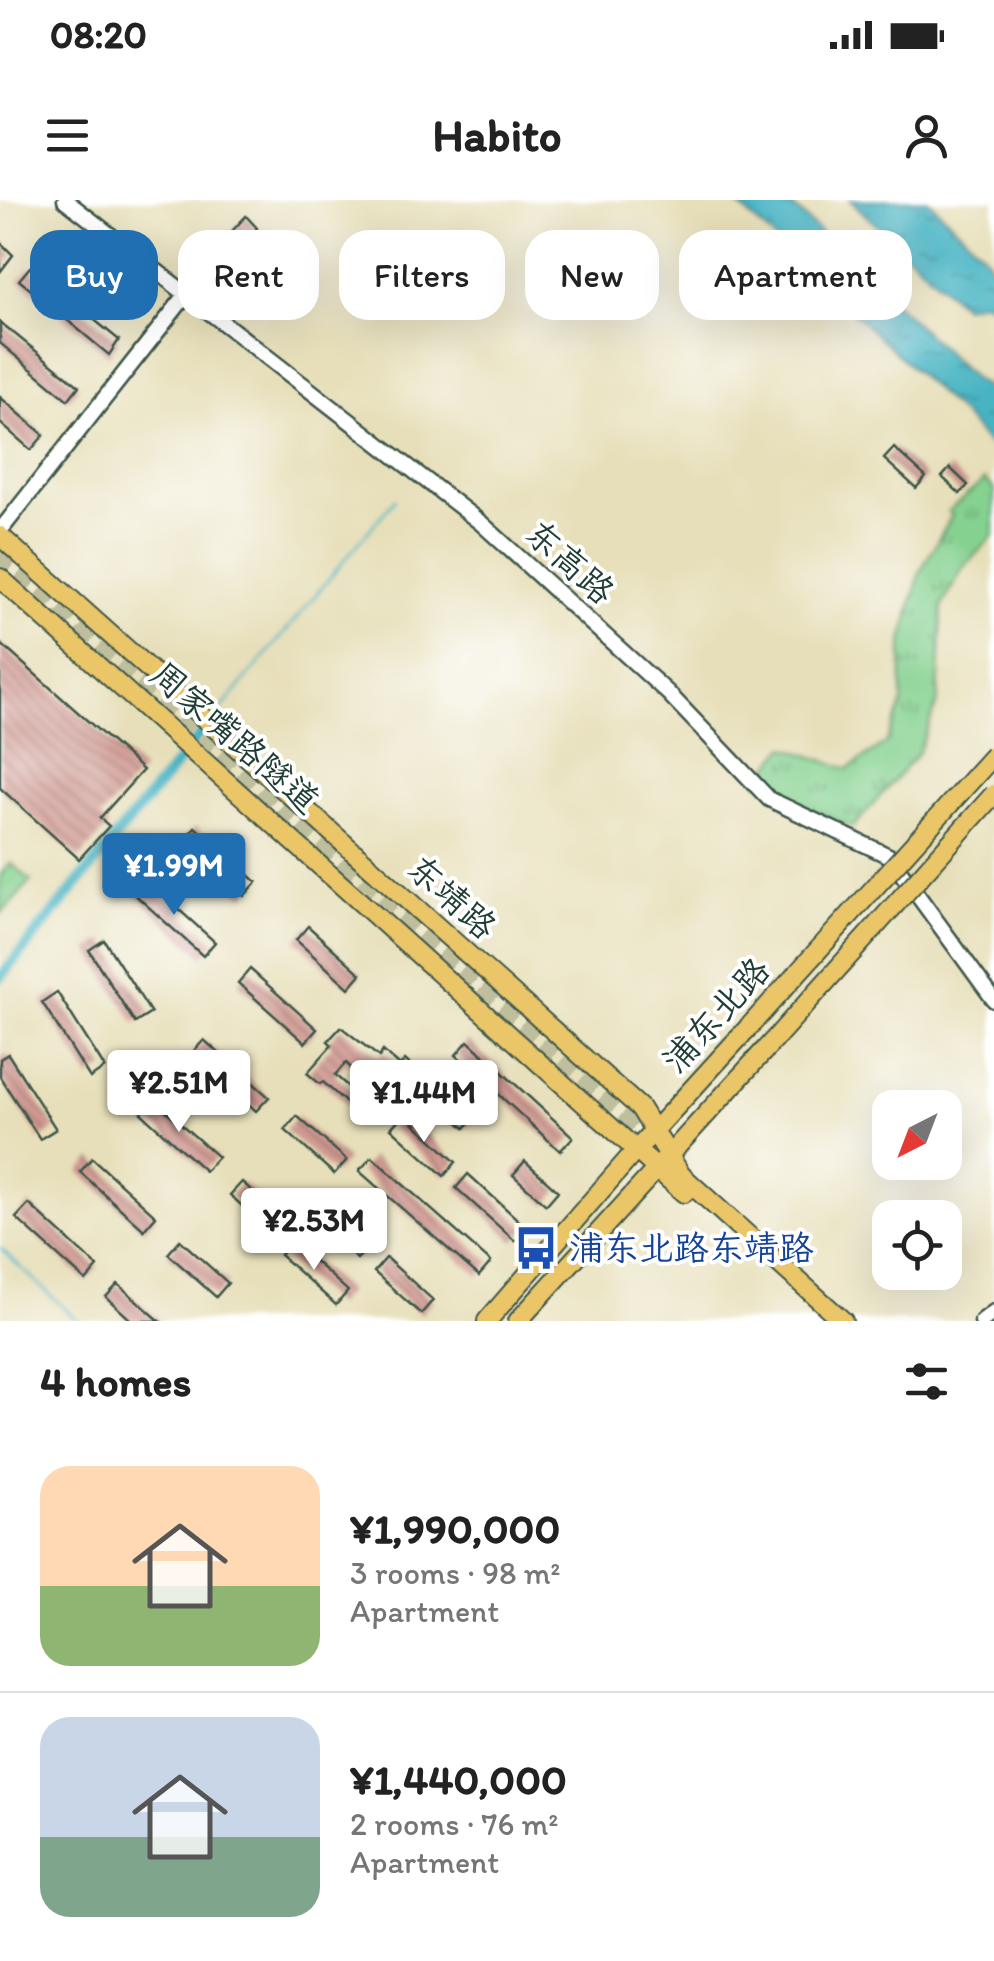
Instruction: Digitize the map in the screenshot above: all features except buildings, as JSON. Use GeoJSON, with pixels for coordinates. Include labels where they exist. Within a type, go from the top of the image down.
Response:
{"type":"FeatureCollection","features":[{"type":"Feature","properties":{"kind":"main road","name":"东靖路"},"geometry":{"type":"LineString","coordinates":[[0,534],[640,1108],[655,1130],[662,1161],[826,1321]]}},
{"type":"Feature","properties":{"kind":"main road","name":"东靖路"},"geometry":{"type":"LineString","coordinates":[[0,578],[636,1150],[662,1161],[681,1175],[842,1321]]}},
{"type":"Feature","properties":{"kind":"main road","name":"周家嘴路隧道"},"geometry":{"type":"LineString","coordinates":[[0,578],[182,732],[424,947]]}},
{"type":"Feature","properties":{"kind":"main road","name":"浦东北路"},"geometry":{"type":"LineString","coordinates":[[488,1321],[636,1150],[994,756]]}},
{"type":"Feature","properties":{"kind":"main road","name":"浦东北路"},"geometry":{"type":"LineString","coordinates":[[518,1321],[994,794]]}},
{"type":"Feature","properties":{"kind":"street","name":"东高路"},"geometry":{"type":"LineString","coordinates":[[65,200],[178,290]]}},
{"type":"Feature","properties":{"kind":"street"},"geometry":{"type":"LineString","coordinates":[[0,534],[178,306]]}},
{"type":"Feature","properties":{"kind":"street","name":"东高路"},"geometry":{"type":"LineString","coordinates":[[218,320],[481,523],[668,693],[769,799],[889,856],[994,1000]]}},
{"type":"Feature","properties":{"kind":"street"},"geometry":{"type":"LineString","coordinates":[[982,1321],[994,1312]]}},
{"type":"Feature","properties":{"kind":"green space"},"geometry":{"type":"Polygon","coordinates":[[[985,480],[994,489],[994,535],[963,568],[942,606],[938,701],[918,753],[853,827],[780,796],[761,777],[785,747],[848,769],[886,743],[902,705],[902,648],[920,572],[952,515],[948,511],[985,480]]]}},
{"type":"Feature","properties":{"kind":"green space"},"geometry":{"type":"Polygon","coordinates":[[[11,863],[31,881],[1,914],[0,875],[11,863]]]}},
{"type":"Feature","properties":{"kind":"water"},"geometry":{"type":"Polygon","coordinates":[[[733,200],[786,200],[818,230],[765,230],[733,200]]]}},
{"type":"Feature","properties":{"kind":"water"},"geometry":{"type":"Polygon","coordinates":[[[850,200],[928,200],[985,255],[994,272],[994,309],[985,301],[963,306],[912,258],[912,230],[882,230],[850,200]]]}},
{"type":"Feature","properties":{"kind":"water"},"geometry":{"type":"Polygon","coordinates":[[[861,320],[912,320],[975,380],[994,391],[994,451],[961,414],[861,320]]]}},
{"type":"Feature","properties":{"kind":"waterway"},"geometry":{"type":"LineString","coordinates":[[214,718],[395,499]]}},
{"type":"Feature","properties":{"kind":"waterway","name":"周家嘴路隧道"},"geometry":{"type":"LineString","coordinates":[[193,744],[205,729]]}},
{"type":"Feature","properties":{"kind":"waterway"},"geometry":{"type":"LineString","coordinates":[[0,978],[185,753]]}},
{"type":"Feature","properties":{"kind":"waterway"},"geometry":{"type":"LineString","coordinates":[[0,1248],[78,1321]]}},
{"type":"Feature","properties":{"kind":"tunnel"},"geometry":{"type":"LineString","coordinates":[[0,554],[659,1146]]}},
{"type":"Feature","properties":{"kind":"place","name":"浦东北路东靖路"},"geometry":{"type":"Point","coordinates":[536,1248]}}]}
